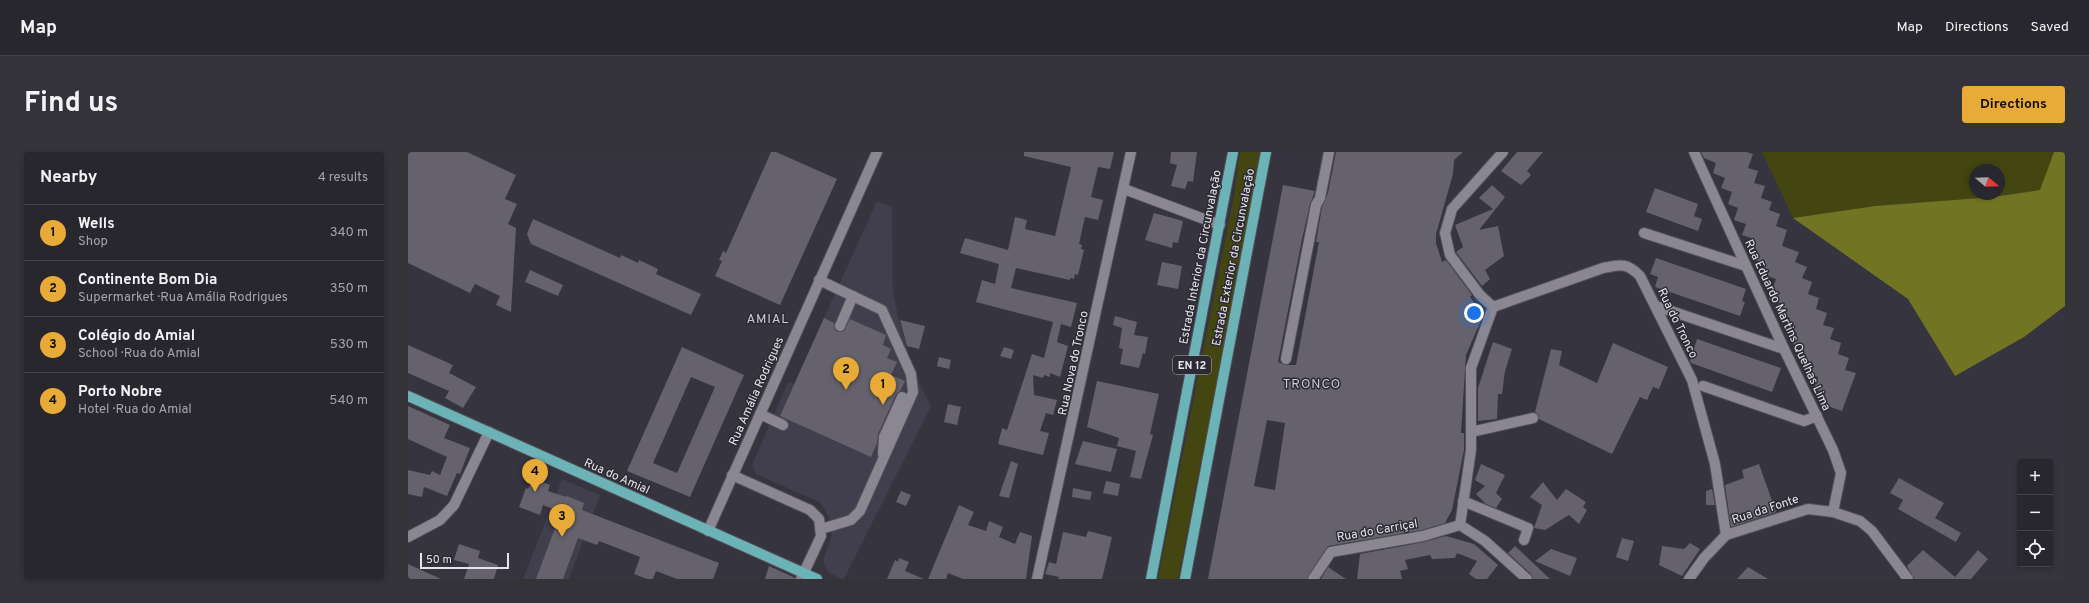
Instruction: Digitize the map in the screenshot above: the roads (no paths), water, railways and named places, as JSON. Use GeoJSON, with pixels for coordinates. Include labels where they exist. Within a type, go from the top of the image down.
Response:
{"type":"FeatureCollection","features":[{"type":"Feature","properties":{"kind":"main road","name":"Estrada Interior da Circunvalação"},"geometry":{"type":"LineString","coordinates":[[1151,579],[1233,152]]}},
{"type":"Feature","properties":{"kind":"main road","name":"Estrada Exterior da Circunvalação"},"geometry":{"type":"LineString","coordinates":[[1185,579],[1266,152]]}},
{"type":"Feature","properties":{"kind":"main road","name":"Rua do Amial"},"geometry":{"type":"LineString","coordinates":[[408,396],[708,531],[802,576],[816,579]]}},
{"type":"Feature","properties":{"kind":"street","name":"Rua Amália Rodrigues"},"geometry":{"type":"LineString","coordinates":[[708,531],[877,152]]}},
{"type":"Feature","properties":{"kind":"street","name":"Rua Nova do Tronco"},"geometry":{"type":"LineString","coordinates":[[1037,579],[1131,152]]}},
{"type":"Feature","properties":{"kind":"street"},"geometry":{"type":"LineString","coordinates":[[1286,359],[1316,205],[1320,198],[1329,152]]}},
{"type":"Feature","properties":{"kind":"street"},"geometry":{"type":"LineString","coordinates":[[1504,152],[1452,209],[1445,233],[1450,255],[1480,295],[1493,307],[1471,368],[1471,450],[1460,525],[1485,540],[1527,579]]}},
{"type":"Feature","properties":{"kind":"street","name":"Rua Eduardo Martins Quelhas Lima"},"geometry":{"type":"LineString","coordinates":[[1694,152],[1784,349],[1833,450],[1841,473],[1833,512]]}},
{"type":"Feature","properties":{"kind":"street"},"geometry":{"type":"LineString","coordinates":[[1124,188],[1220,224]]}},
{"type":"Feature","properties":{"kind":"street"},"geometry":{"type":"LineString","coordinates":[[1644,233],[1746,266]]}},
{"type":"Feature","properties":{"kind":"street","name":"Rua do Tronco"},"geometry":{"type":"LineString","coordinates":[[1493,307],[1603,268],[1621,264],[1631,266],[1640,276],[1692,380],[1715,464],[1726,536]]}},
{"type":"Feature","properties":{"kind":"street"},"geometry":{"type":"LineString","coordinates":[[819,280],[882,310],[911,374],[913,384],[913,392],[856,516],[851,520],[821,529]]}},
{"type":"Feature","properties":{"kind":"street"},"geometry":{"type":"LineString","coordinates":[[840,326],[853,296]]}},
{"type":"Feature","properties":{"kind":"street"},"geometry":{"type":"LineString","coordinates":[[1656,306],[1784,349]]}},
{"type":"Feature","properties":{"kind":"street"},"geometry":{"type":"LineString","coordinates":[[1702,386],[1804,421],[1816,416]]}},
{"type":"Feature","properties":{"kind":"street"},"geometry":{"type":"LineString","coordinates":[[883,458],[884,438],[902,397]]}},
{"type":"Feature","properties":{"kind":"street"},"geometry":{"type":"LineString","coordinates":[[760,414],[783,425]]}},
{"type":"Feature","properties":{"kind":"street"},"geometry":{"type":"LineString","coordinates":[[1471,432],[1533,418]]}},
{"type":"Feature","properties":{"kind":"street"},"geometry":{"type":"LineString","coordinates":[[408,537],[440,520],[454,505],[489,432]]}},
{"type":"Feature","properties":{"kind":"street"},"geometry":{"type":"LineString","coordinates":[[732,475],[810,510],[819,519],[821,536],[802,576]]}},
{"type":"Feature","properties":{"kind":"street"},"geometry":{"type":"LineString","coordinates":[[1463,501],[1528,528],[1524,540]]}},
{"type":"Feature","properties":{"kind":"street","name":"Rua da Fonte"},"geometry":{"type":"LineString","coordinates":[[1692,578],[1704,558],[1726,536],[1808,509],[1833,512],[1860,521],[1872,531],[1908,579]]}},
{"type":"Feature","properties":{"kind":"street","name":"Rua do Carriçal"},"geometry":{"type":"LineString","coordinates":[[1313,579],[1331,552],[1437,532],[1460,525]]}},
{"type":"Feature","properties":{"kind":"place","name":"Continente Bom Dia"},"geometry":{"type":"Point","coordinates":[846,390]}},
{"type":"Feature","properties":{"kind":"place","name":"Wells"},"geometry":{"type":"Point","coordinates":[883,405]}},
{"type":"Feature","properties":{"kind":"place","name":"Porto Nobre"},"geometry":{"type":"Point","coordinates":[535,492]}},
{"type":"Feature","properties":{"kind":"place","name":"Colégio do Amial"},"geometry":{"type":"Point","coordinates":[562,537]}},
{"type":"Feature","properties":{"kind":"district","name":"AMIAL"},"geometry":{"type":"Point","coordinates":[768,318]}},
{"type":"Feature","properties":{"kind":"district","name":"TRONCO"},"geometry":{"type":"Point","coordinates":[1312,383]}}]}
